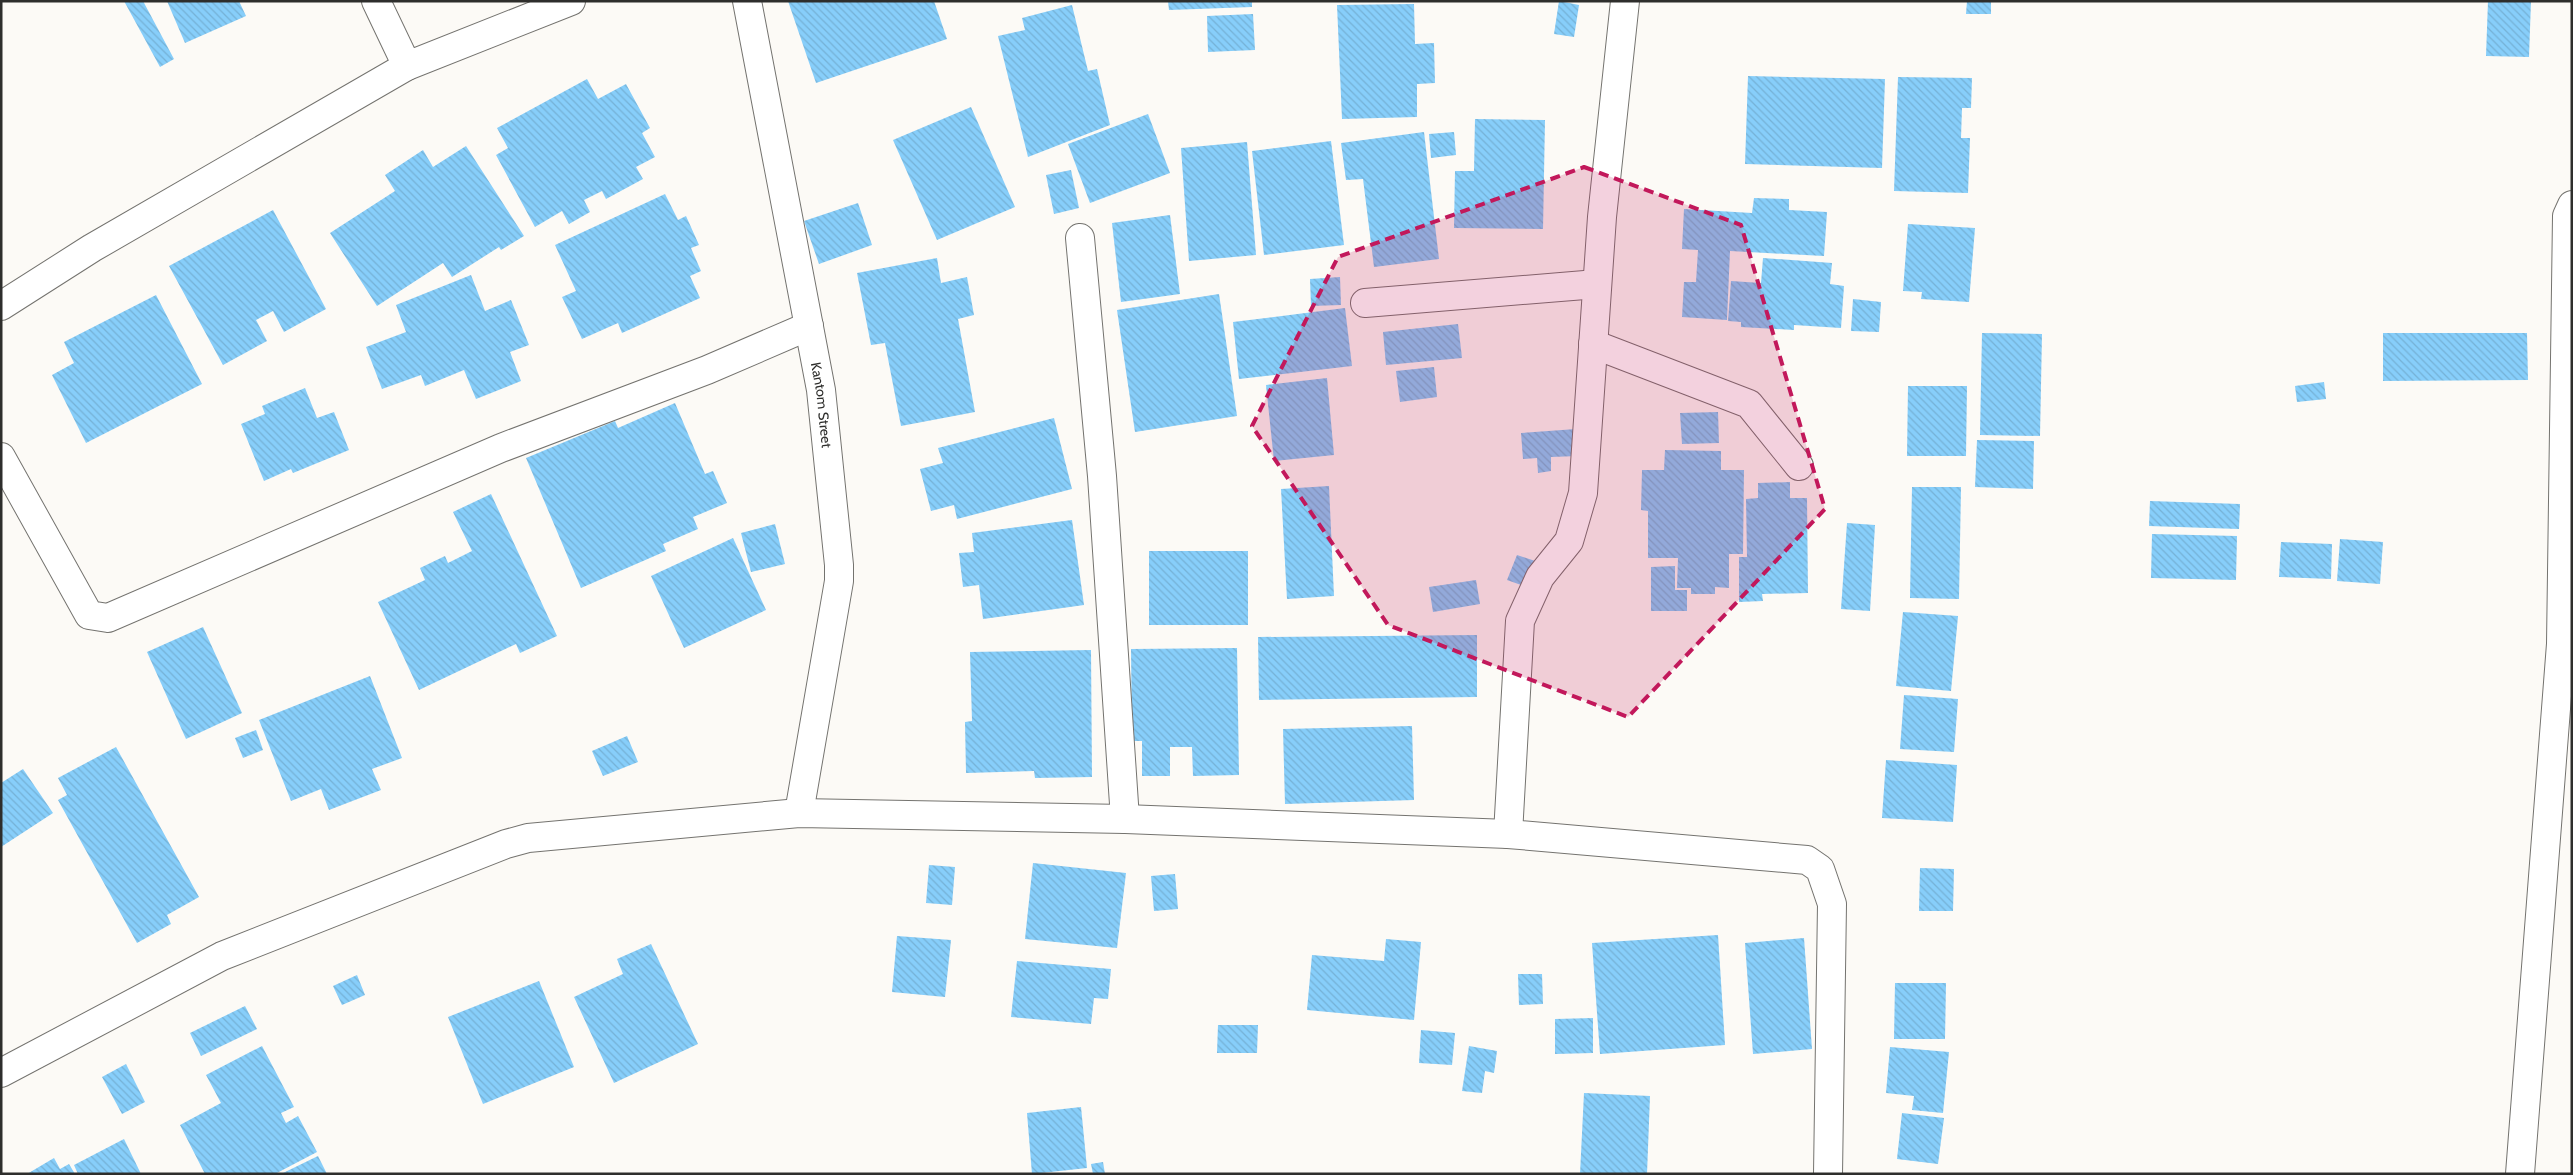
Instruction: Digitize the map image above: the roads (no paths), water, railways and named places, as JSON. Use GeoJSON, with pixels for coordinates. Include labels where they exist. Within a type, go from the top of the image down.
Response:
{"type":"FeatureCollection","features":[{"type":"Feature","properties":{"kind":"street"},"geometry":{"type":"LineString","coordinates":[[376,1],[406,66]]}},
{"type":"Feature","properties":{"kind":"street"},"geometry":{"type":"LineString","coordinates":[[1,306],[92,248],[406,66],[571,1]]}},
{"type":"Feature","properties":{"kind":"street","name":"Kantom Street"},"geometry":{"type":"LineString","coordinates":[[746,1],[821,390],[839,581],[799,813]]}},
{"type":"Feature","properties":{"kind":"street"},"geometry":{"type":"LineString","coordinates":[[1508,834],[1520,621],[1540,577],[1568,541],[1583,493],[1602,217],[1625,1]]}},
{"type":"Feature","properties":{"kind":"street"},"geometry":{"type":"LineString","coordinates":[[2520,1174],[2561,644],[2566,216],[2572,205]]}},
{"type":"Feature","properties":{"kind":"street"},"geometry":{"type":"LineString","coordinates":[[1080,238],[1102,476],[1125,819]]}},
{"type":"Feature","properties":{"kind":"street"},"geometry":{"type":"LineString","coordinates":[[1365,303],[1597,284]]}},
{"type":"Feature","properties":{"kind":"street"},"geometry":{"type":"LineString","coordinates":[[1,457],[89,615],[108,618],[500,448],[707,370],[809,326]]}},
{"type":"Feature","properties":{"kind":"street"},"geometry":{"type":"LineString","coordinates":[[1593,344],[1749,404],[1798,466]]}},
{"type":"Feature","properties":{"kind":"street"},"geometry":{"type":"LineString","coordinates":[[1,1073],[222,956],[506,844],[528,838],[799,813],[1125,819],[1508,834],[1808,860],[1820,869],[1832,904],[1828,1174]]}}]}
